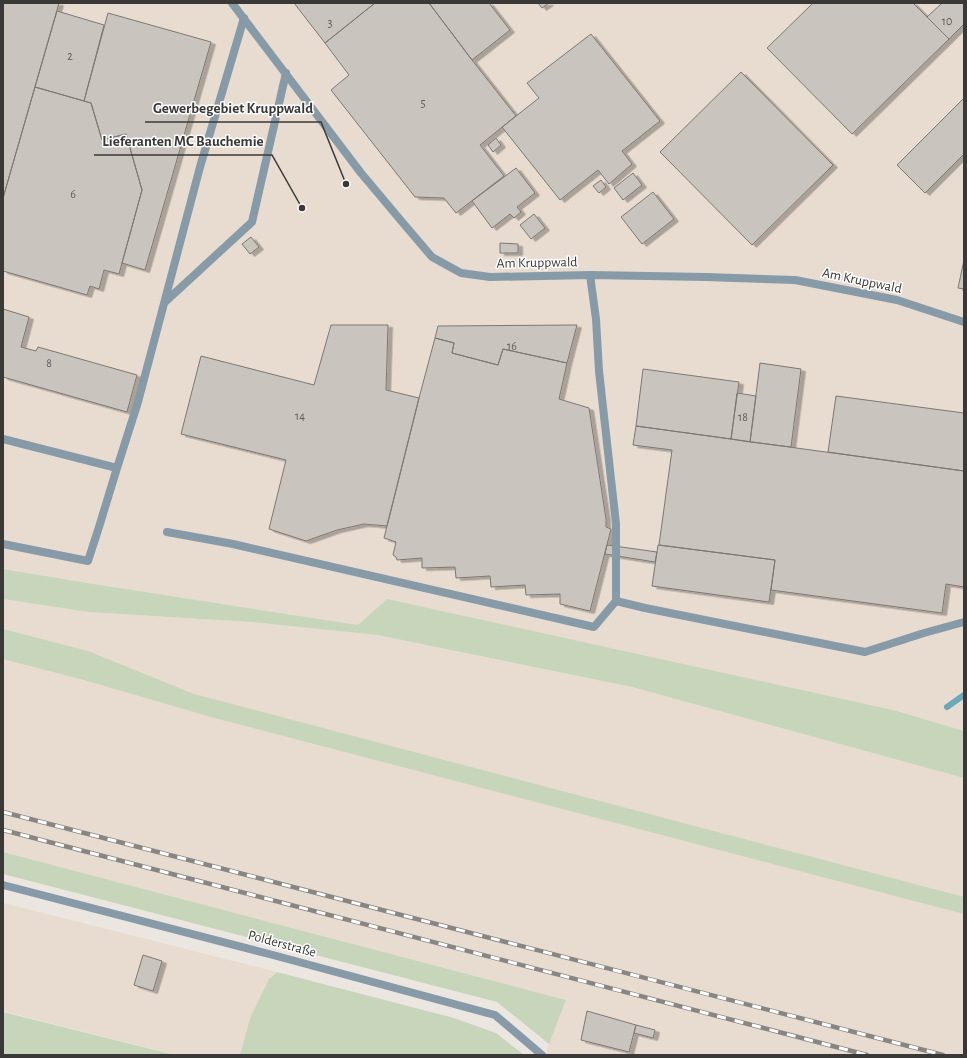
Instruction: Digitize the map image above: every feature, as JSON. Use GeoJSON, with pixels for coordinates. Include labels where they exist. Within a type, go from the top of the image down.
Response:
{"type":"FeatureCollection","features":[{"type":"Feature","properties":{"kind":"street","name":"Am Kruppwald"},"geometry":{"type":"LineString","coordinates":[[232,3],[286,72],[361,173],[403,223],[432,257],[461,273],[490,277],[706,277],[795,280],[897,300],[964,322]]}},
{"type":"Feature","properties":{"kind":"street"},"geometry":{"type":"LineString","coordinates":[[3,544],[88,561],[138,402],[200,167],[244,18]]}},
{"type":"Feature","properties":{"kind":"street"},"geometry":{"type":"LineString","coordinates":[[165,303],[252,222],[286,72]]}},
{"type":"Feature","properties":{"kind":"street"},"geometry":{"type":"LineString","coordinates":[[167,532],[240,546],[594,627],[616,601],[616,524],[600,379],[596,319],[590,276]]}},
{"type":"Feature","properties":{"kind":"street"},"geometry":{"type":"LineString","coordinates":[[3,439],[117,468]]}},
{"type":"Feature","properties":{"kind":"street"},"geometry":{"type":"LineString","coordinates":[[616,601],[865,652],[964,622]]}},
{"type":"Feature","properties":{"kind":"street","name":"Polderstraße"},"geometry":{"type":"LineString","coordinates":[[3,885],[273,955],[495,1015],[542,1055]]}},
{"type":"Feature","properties":{"kind":"shaded area"},"geometry":{"type":"Polygon","coordinates":[[[3,3],[964,3],[964,731],[897,711],[3,569],[3,3]]]}},
{"type":"Feature","properties":{"kind":"shaded area"},"geometry":{"type":"Polygon","coordinates":[[[3,599],[88,612],[252,622],[377,635],[632,687],[964,778],[964,1055],[545,1055],[566,1000],[3,852],[3,599]]]}},
{"type":"Feature","properties":{"kind":"shaded area"},"geometry":{"type":"Polygon","coordinates":[[[3,903],[277,972],[269,979],[250,1018],[240,1055],[176,1055],[3,1011],[3,903]]]}},
{"type":"Feature","properties":{"kind":"green space"},"geometry":{"type":"Polygon","coordinates":[[[3,569],[358,625],[387,599],[897,711],[964,731],[964,778],[632,687],[377,635],[252,622],[88,612],[3,599],[3,569]]]}},
{"type":"Feature","properties":{"kind":"green space"},"geometry":{"type":"Polygon","coordinates":[[[3,629],[88,651],[194,694],[964,897],[964,914],[211,717],[84,680],[3,659],[3,629]]]}},
{"type":"Feature","properties":{"kind":"green space"},"geometry":{"type":"Polygon","coordinates":[[[3,852],[566,1000],[549,1044],[497,1002],[3,874],[3,852]]]}},
{"type":"Feature","properties":{"kind":"green space"},"geometry":{"type":"Polygon","coordinates":[[[277,972],[454,1018],[496,1033],[524,1055],[240,1055],[250,1018],[269,979],[277,972]]]}},
{"type":"Feature","properties":{"kind":"green space"},"geometry":{"type":"Polygon","coordinates":[[[3,1012],[175,1055],[3,1055],[3,1012]]]}},
{"type":"Feature","properties":{"kind":"building"},"geometry":{"type":"Polygon","coordinates":[[[3,3],[59,3],[3,198],[3,3]]]}},
{"type":"Feature","properties":{"kind":"building"},"geometry":{"type":"Polygon","coordinates":[[[294,3],[375,3],[325,43],[294,3]]]}},
{"type":"Feature","properties":{"kind":"building"},"geometry":{"type":"Polygon","coordinates":[[[375,3],[429,3],[516,116],[480,145],[504,176],[456,213],[444,198],[415,197],[331,90],[349,75],[325,43],[375,3]]]}},
{"type":"Feature","properties":{"kind":"building"},"geometry":{"type":"Polygon","coordinates":[[[429,3],[489,3],[510,30],[472,60],[429,3]]]}},
{"type":"Feature","properties":{"kind":"building"},"geometry":{"type":"Polygon","coordinates":[[[538,3],[549,3],[542,8],[538,3]]]}},
{"type":"Feature","properties":{"kind":"building"},"geometry":{"type":"Polygon","coordinates":[[[813,3],[913,3],[949,39],[852,134],[767,48],[813,3]]]}},
{"type":"Feature","properties":{"kind":"building"},"geometry":{"type":"Polygon","coordinates":[[[942,3],[964,3],[964,24],[949,39],[927,17],[942,3]]]}},
{"type":"Feature","properties":{"kind":"building"},"geometry":{"type":"Polygon","coordinates":[[[57,11],[104,25],[84,101],[35,87],[57,11]]]}},
{"type":"Feature","properties":{"kind":"building"},"geometry":{"type":"Polygon","coordinates":[[[108,13],[211,42],[145,270],[122,263],[142,190],[126,134],[102,140],[91,103],[84,101],[108,13]]]}},
{"type":"Feature","properties":{"kind":"building"},"geometry":{"type":"Polygon","coordinates":[[[591,34],[660,121],[622,151],[632,164],[609,184],[598,170],[560,200],[502,127],[539,98],[527,83],[591,34]]]}},
{"type":"Feature","properties":{"kind":"building"},"geometry":{"type":"Polygon","coordinates":[[[741,72],[833,165],[752,245],[660,152],[741,72]]]}},
{"type":"Feature","properties":{"kind":"building"},"geometry":{"type":"Polygon","coordinates":[[[35,87],[91,103],[102,140],[126,134],[142,190],[119,274],[104,270],[99,289],[90,286],[87,295],[3,271],[3,198],[35,87]]]}},
{"type":"Feature","properties":{"kind":"building"},"geometry":{"type":"Polygon","coordinates":[[[964,98],[964,154],[925,193],[897,165],[964,98]]]}},
{"type":"Feature","properties":{"kind":"building"},"geometry":{"type":"Polygon","coordinates":[[[496,138],[501,145],[493,152],[488,145],[496,138]]]}},
{"type":"Feature","properties":{"kind":"building"},"geometry":{"type":"Polygon","coordinates":[[[516,168],[535,193],[517,207],[521,212],[514,218],[510,214],[492,228],[472,201],[516,168]]]}},
{"type":"Feature","properties":{"kind":"building"},"geometry":{"type":"Polygon","coordinates":[[[633,173],[642,185],[623,200],[614,188],[633,173]]]}},
{"type":"Feature","properties":{"kind":"building"},"geometry":{"type":"Polygon","coordinates":[[[601,180],[606,187],[599,193],[593,186],[601,180]]]}},
{"type":"Feature","properties":{"kind":"building"},"geometry":{"type":"Polygon","coordinates":[[[653,192],[674,219],[642,244],[621,217],[653,192]]]}},
{"type":"Feature","properties":{"kind":"building"},"geometry":{"type":"Polygon","coordinates":[[[534,214],[545,228],[531,239],[520,225],[534,214]]]}},
{"type":"Feature","properties":{"kind":"building"},"geometry":{"type":"Polygon","coordinates":[[[251,237],[259,247],[250,254],[242,244],[251,237]]]}},
{"type":"Feature","properties":{"kind":"building"},"geometry":{"type":"Polygon","coordinates":[[[500,243],[518,244],[518,253],[500,253],[500,243]]]}},
{"type":"Feature","properties":{"kind":"building"},"geometry":{"type":"Polygon","coordinates":[[[964,260],[964,289],[958,288],[964,260]]]}},
{"type":"Feature","properties":{"kind":"building"},"geometry":{"type":"Polygon","coordinates":[[[3,309],[29,317],[21,347],[36,351],[38,347],[137,375],[127,412],[3,377],[3,309]]]}},
{"type":"Feature","properties":{"kind":"building"},"geometry":{"type":"Polygon","coordinates":[[[331,325],[388,325],[386,390],[419,398],[387,526],[364,524],[337,530],[306,541],[269,529],[286,460],[181,434],[201,356],[314,385],[331,325]]]}},
{"type":"Feature","properties":{"kind":"building"},"geometry":{"type":"Polygon","coordinates":[[[577,325],[567,363],[503,349],[498,365],[452,353],[454,343],[435,338],[438,326],[577,325]]]}},
{"type":"Feature","properties":{"kind":"building"},"geometry":{"type":"Polygon","coordinates":[[[435,338],[454,343],[452,353],[498,365],[503,349],[567,363],[559,399],[589,408],[606,527],[611,529],[590,611],[560,604],[560,594],[526,595],[525,585],[491,587],[490,576],[456,578],[455,567],[422,568],[422,558],[397,560],[393,555],[396,542],[384,538],[435,338]]]}},
{"type":"Feature","properties":{"kind":"building"},"geometry":{"type":"Polygon","coordinates":[[[760,363],[801,369],[791,447],[750,442],[760,363]]]}},
{"type":"Feature","properties":{"kind":"building"},"geometry":{"type":"Polygon","coordinates":[[[643,369],[739,382],[731,439],[636,426],[643,369]]]}},
{"type":"Feature","properties":{"kind":"building"},"geometry":{"type":"Polygon","coordinates":[[[737,393],[756,396],[750,442],[731,439],[737,393]]]}},
{"type":"Feature","properties":{"kind":"building"},"geometry":{"type":"Polygon","coordinates":[[[836,396],[964,413],[964,471],[828,452],[836,396]]]}},
{"type":"Feature","properties":{"kind":"building"},"geometry":{"type":"Polygon","coordinates":[[[636,426],[964,471],[964,587],[946,584],[942,613],[771,590],[775,560],[659,545],[672,450],[633,445],[636,426]]]}},
{"type":"Feature","properties":{"kind":"building"},"geometry":{"type":"Polygon","coordinates":[[[607,545],[657,552],[655,562],[605,554],[607,545]]]}},
{"type":"Feature","properties":{"kind":"building"},"geometry":{"type":"Polygon","coordinates":[[[658,545],[775,560],[769,602],[652,586],[658,545]]]}},
{"type":"Feature","properties":{"kind":"building"},"geometry":{"type":"Polygon","coordinates":[[[143,955],[162,961],[153,991],[134,985],[143,955]]]}},
{"type":"Feature","properties":{"kind":"building"},"geometry":{"type":"Polygon","coordinates":[[[587,1011],[636,1025],[629,1052],[581,1040],[587,1011]]]}},
{"type":"Feature","properties":{"kind":"building"},"geometry":{"type":"Polygon","coordinates":[[[636,1025],[655,1030],[653,1038],[634,1033],[636,1025]]]}},
{"type":"Feature","properties":{"kind":"waterway"},"geometry":{"type":"LineString","coordinates":[[947,707],[964,695]]}},
{"type":"Feature","properties":{"kind":"railway"},"geometry":{"type":"LineString","coordinates":[[3,812],[943,1055]]}},
{"type":"Feature","properties":{"kind":"railway"},"geometry":{"type":"LineString","coordinates":[[3,830],[867,1055]]}},
{"type":"Feature","properties":{"kind":"place","name":"Gewerbegebiet Kruppwald"},"geometry":{"type":"Point","coordinates":[346,184]}},
{"type":"Feature","properties":{"kind":"place","name":"Lieferanten MC Bauchemie"},"geometry":{"type":"Point","coordinates":[302,208]}}]}
